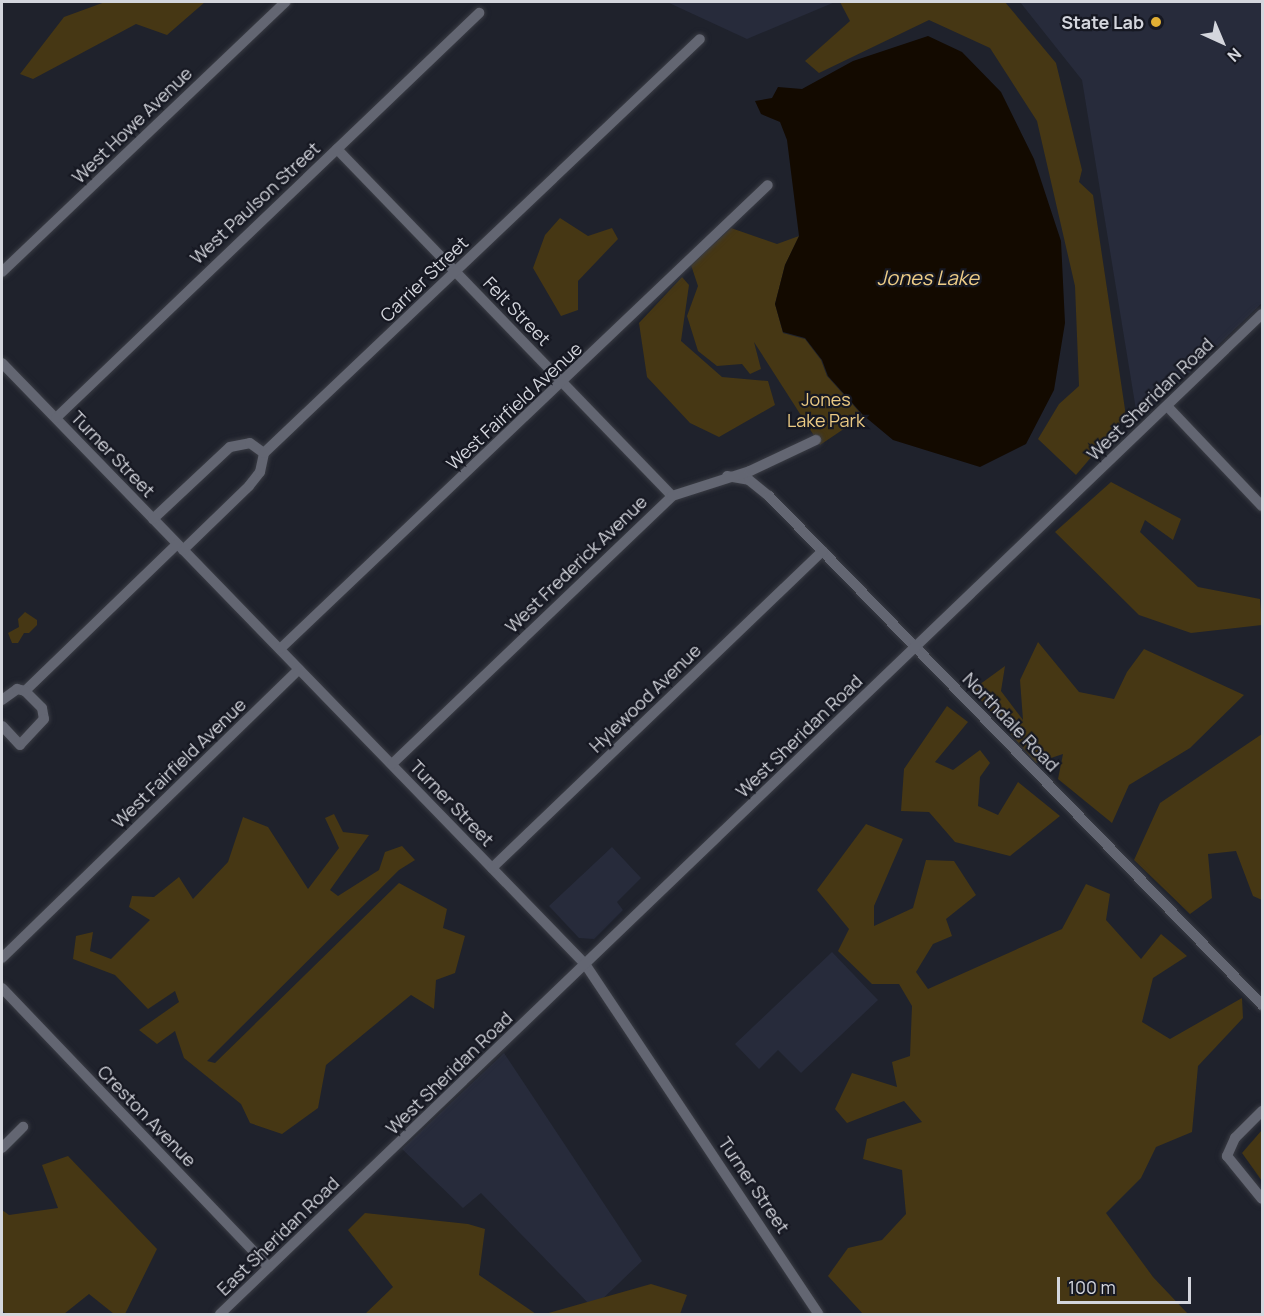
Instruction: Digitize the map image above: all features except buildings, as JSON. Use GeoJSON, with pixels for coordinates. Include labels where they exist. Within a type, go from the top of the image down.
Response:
{"type":"FeatureCollection","features":[{"type":"Feature","properties":{"kind":"street","name":"West Howe Avenue"},"geometry":{"type":"LineString","coordinates":[[2,272],[286,2]]}},
{"type":"Feature","properties":{"kind":"street","name":"West Paulson Street"},"geometry":{"type":"LineString","coordinates":[[56,418],[479,13]]}},
{"type":"Feature","properties":{"kind":"street","name":"Carrier Street"},"geometry":{"type":"LineString","coordinates":[[25,691],[249,486],[260,472],[264,453],[700,39]]}},
{"type":"Feature","properties":{"kind":"street","name":"Felt Street"},"geometry":{"type":"LineString","coordinates":[[337,149],[672,496]]}},
{"type":"Feature","properties":{"kind":"street","name":"West Fairfield Avenue"},"geometry":{"type":"LineString","coordinates":[[280,650],[768,184]]}},
{"type":"Feature","properties":{"kind":"street","name":"West Sheridan Road"},"geometry":{"type":"LineString","coordinates":[[359,1182],[1263,314]]}},
{"type":"Feature","properties":{"kind":"street","name":"Turner Street"},"geometry":{"type":"LineString","coordinates":[[2,363],[585,964],[818,1314]]}},
{"type":"Feature","properties":{"kind":"street"},"geometry":{"type":"LineString","coordinates":[[1167,406],[1263,506]]}},
{"type":"Feature","properties":{"kind":"street","name":"West Frederick Avenue"},"geometry":{"type":"LineString","coordinates":[[392,764],[672,496],[727,476],[750,471],[816,440]]}},
{"type":"Feature","properties":{"kind":"street"},"geometry":{"type":"LineString","coordinates":[[153,519],[230,447],[250,444],[264,453]]}},
{"type":"Feature","properties":{"kind":"street","name":"Northdale Road"},"geometry":{"type":"LineString","coordinates":[[727,476],[749,480],[759,487],[1263,1005]]}},
{"type":"Feature","properties":{"kind":"street","name":"Hylewood Avenue"},"geometry":{"type":"LineString","coordinates":[[492,868],[822,551]]}},
{"type":"Feature","properties":{"kind":"street","name":"West Fairfield Avenue"},"geometry":{"type":"LineString","coordinates":[[2,958],[299,669]]}},
{"type":"Feature","properties":{"kind":"street"},"geometry":{"type":"LineString","coordinates":[[2,699],[17,689],[25,691],[44,713],[42,724],[20,745],[2,726]]}},
{"type":"Feature","properties":{"kind":"street","name":"Creston Avenue"},"geometry":{"type":"LineString","coordinates":[[2,988],[269,1268]]}},
{"type":"Feature","properties":{"kind":"street"},"geometry":{"type":"LineString","coordinates":[[1263,1112],[1234,1138],[1227,1156],[1263,1199]]}},
{"type":"Feature","properties":{"kind":"street"},"geometry":{"type":"LineString","coordinates":[[2,1148],[23,1127]]}},
{"type":"Feature","properties":{"kind":"street","name":"East Sheridan Road"},"geometry":{"type":"LineString","coordinates":[[220,1314],[359,1182]]}},
{"type":"Feature","properties":{"kind":"shaded area"},"geometry":{"type":"Polygon","coordinates":[[[667,2],[835,2],[747,39],[667,2]]]}},
{"type":"Feature","properties":{"kind":"shaded area"},"geometry":{"type":"Polygon","coordinates":[[[1020,2],[1262,2],[1262,303],[1138,422],[1082,80],[1020,2]]]}},
{"type":"Feature","properties":{"kind":"shaded area"},"geometry":{"type":"Polygon","coordinates":[[[612,847],[641,878],[617,902],[623,910],[594,939],[579,938],[549,906],[612,847]]]}},
{"type":"Feature","properties":{"kind":"shaded area"},"geometry":{"type":"Polygon","coordinates":[[[832,952],[878,1000],[801,1073],[778,1050],[759,1069],[735,1044],[832,952]]]}},
{"type":"Feature","properties":{"kind":"shaded area"},"geometry":{"type":"Polygon","coordinates":[[[504,1053],[642,1261],[593,1308],[481,1193],[463,1208],[402,1149],[504,1053]]]}},
{"type":"Feature","properties":{"kind":"green space"},"geometry":{"type":"Polygon","coordinates":[[[105,2],[205,2],[167,35],[136,24],[33,79],[20,74],[64,17],[105,2]]]}},
{"type":"Feature","properties":{"kind":"green space"},"geometry":{"type":"Polygon","coordinates":[[[840,2],[1005,2],[1056,63],[1082,170],[1079,182],[1093,195],[1126,416],[1076,475],[1038,439],[1059,404],[1079,386],[1075,286],[1037,121],[990,48],[929,20],[819,73],[805,61],[850,21],[840,2]]]}},
{"type":"Feature","properties":{"kind":"green space"},"geometry":{"type":"Polygon","coordinates":[[[560,218],[588,236],[612,228],[618,239],[578,281],[578,310],[561,316],[533,268],[545,235],[560,218]]]}},
{"type":"Feature","properties":{"kind":"green space","name":"Jones Lake Park"},"geometry":{"type":"Polygon","coordinates":[[[731,228],[777,244],[799,236],[785,265],[775,304],[783,333],[805,339],[821,360],[827,376],[863,416],[820,445],[754,342],[761,369],[750,374],[742,364],[717,366],[698,351],[687,316],[698,286],[691,265],[731,228]]]}},
{"type":"Feature","properties":{"kind":"green space"},"geometry":{"type":"Polygon","coordinates":[[[682,277],[689,285],[681,341],[722,377],[768,381],[775,405],[719,437],[690,423],[647,377],[639,323],[682,277]]]}},
{"type":"Feature","properties":{"kind":"green space"},"geometry":{"type":"Polygon","coordinates":[[[1111,482],[1181,519],[1173,540],[1145,520],[1140,532],[1198,587],[1260,599],[1262,625],[1191,633],[1139,615],[1055,532],[1111,482]]]}},
{"type":"Feature","properties":{"kind":"green space"},"geometry":{"type":"Polygon","coordinates":[[[25,612],[37,620],[37,625],[29,633],[24,633],[18,643],[12,643],[8,633],[19,627],[18,619],[25,612]]]}},
{"type":"Feature","properties":{"kind":"green space"},"geometry":{"type":"Polygon","coordinates":[[[1038,642],[1079,692],[1114,699],[1127,672],[1144,649],[1244,695],[1190,748],[1129,785],[1112,823],[1058,779],[1063,754],[1036,763],[972,690],[1005,666],[1001,691],[1023,720],[1020,680],[1038,642]]]}},
{"type":"Feature","properties":{"kind":"green space"},"geometry":{"type":"Polygon","coordinates":[[[947,706],[968,722],[935,762],[953,770],[980,750],[990,763],[980,777],[978,806],[998,815],[1018,782],[1060,816],[1010,856],[955,842],[929,812],[901,811],[904,769],[947,706]]]}},
{"type":"Feature","properties":{"kind":"green space"},"geometry":{"type":"Polygon","coordinates":[[[1262,734],[1262,900],[1253,896],[1236,851],[1208,854],[1212,898],[1190,914],[1134,860],[1160,803],[1262,734]]]}},
{"type":"Feature","properties":{"kind":"green space"},"geometry":{"type":"Polygon","coordinates":[[[334,814],[343,832],[369,835],[330,890],[338,896],[379,870],[385,852],[402,846],[415,860],[399,870],[207,1061],[215,1063],[399,883],[447,909],[443,928],[465,936],[455,973],[436,980],[434,1009],[411,995],[326,1065],[318,1108],[282,1134],[250,1123],[241,1104],[184,1058],[175,1031],[157,1044],[139,1030],[179,1002],[175,991],[148,1009],[115,975],[73,959],[76,936],[93,932],[90,951],[111,959],[150,920],[129,907],[132,896],[154,897],[179,877],[193,899],[228,862],[243,817],[268,827],[308,889],[339,848],[325,818],[334,814]]]}},
{"type":"Feature","properties":{"kind":"green space"},"geometry":{"type":"Polygon","coordinates":[[[866,824],[903,839],[874,906],[874,926],[913,908],[926,860],[954,861],[976,895],[946,919],[952,936],[933,944],[916,972],[928,989],[1062,929],[1086,884],[1110,894],[1106,920],[1141,959],[1161,934],[1187,956],[1153,978],[1142,1022],[1170,1039],[1242,998],[1243,1018],[1198,1066],[1192,1132],[1156,1147],[1141,1178],[1106,1213],[1153,1277],[1188,1314],[863,1314],[828,1276],[848,1248],[882,1240],[906,1214],[902,1170],[863,1159],[867,1139],[922,1122],[904,1101],[847,1123],[835,1109],[852,1073],[897,1087],[892,1062],[910,1056],[912,1006],[899,984],[872,984],[838,951],[849,929],[817,890],[866,824]]]}},
{"type":"Feature","properties":{"kind":"green space"},"geometry":{"type":"Polygon","coordinates":[[[1262,1130],[1262,1181],[1242,1153],[1262,1130]]]}},
{"type":"Feature","properties":{"kind":"green space"},"geometry":{"type":"Polygon","coordinates":[[[68,1156],[157,1249],[125,1314],[114,1314],[89,1294],[64,1314],[6,1314],[2,1310],[2,1210],[9,1215],[58,1208],[42,1165],[68,1156]]]}},
{"type":"Feature","properties":{"kind":"green space"},"geometry":{"type":"Polygon","coordinates":[[[365,1213],[468,1224],[485,1229],[479,1275],[536,1314],[365,1314],[393,1287],[348,1230],[365,1213]]]}},
{"type":"Feature","properties":{"kind":"green space"},"geometry":{"type":"Polygon","coordinates":[[[651,1284],[687,1295],[680,1314],[545,1314],[651,1284]]]}},
{"type":"Feature","properties":{"kind":"water","name":"Jones Lake"},"geometry":{"type":"Polygon","coordinates":[[[928,36],[962,52],[1001,92],[1034,159],[1061,241],[1065,323],[1054,390],[1026,444],[980,467],[893,440],[863,415],[828,376],[822,360],[805,338],[783,332],[775,304],[785,265],[799,236],[787,140],[780,122],[761,114],[755,101],[772,98],[778,87],[802,89],[853,61],[928,36]]]}},
{"type":"Feature","properties":{"kind":"place","name":"State Lab"},"geometry":{"type":"Point","coordinates":[1156,22]}}]}
